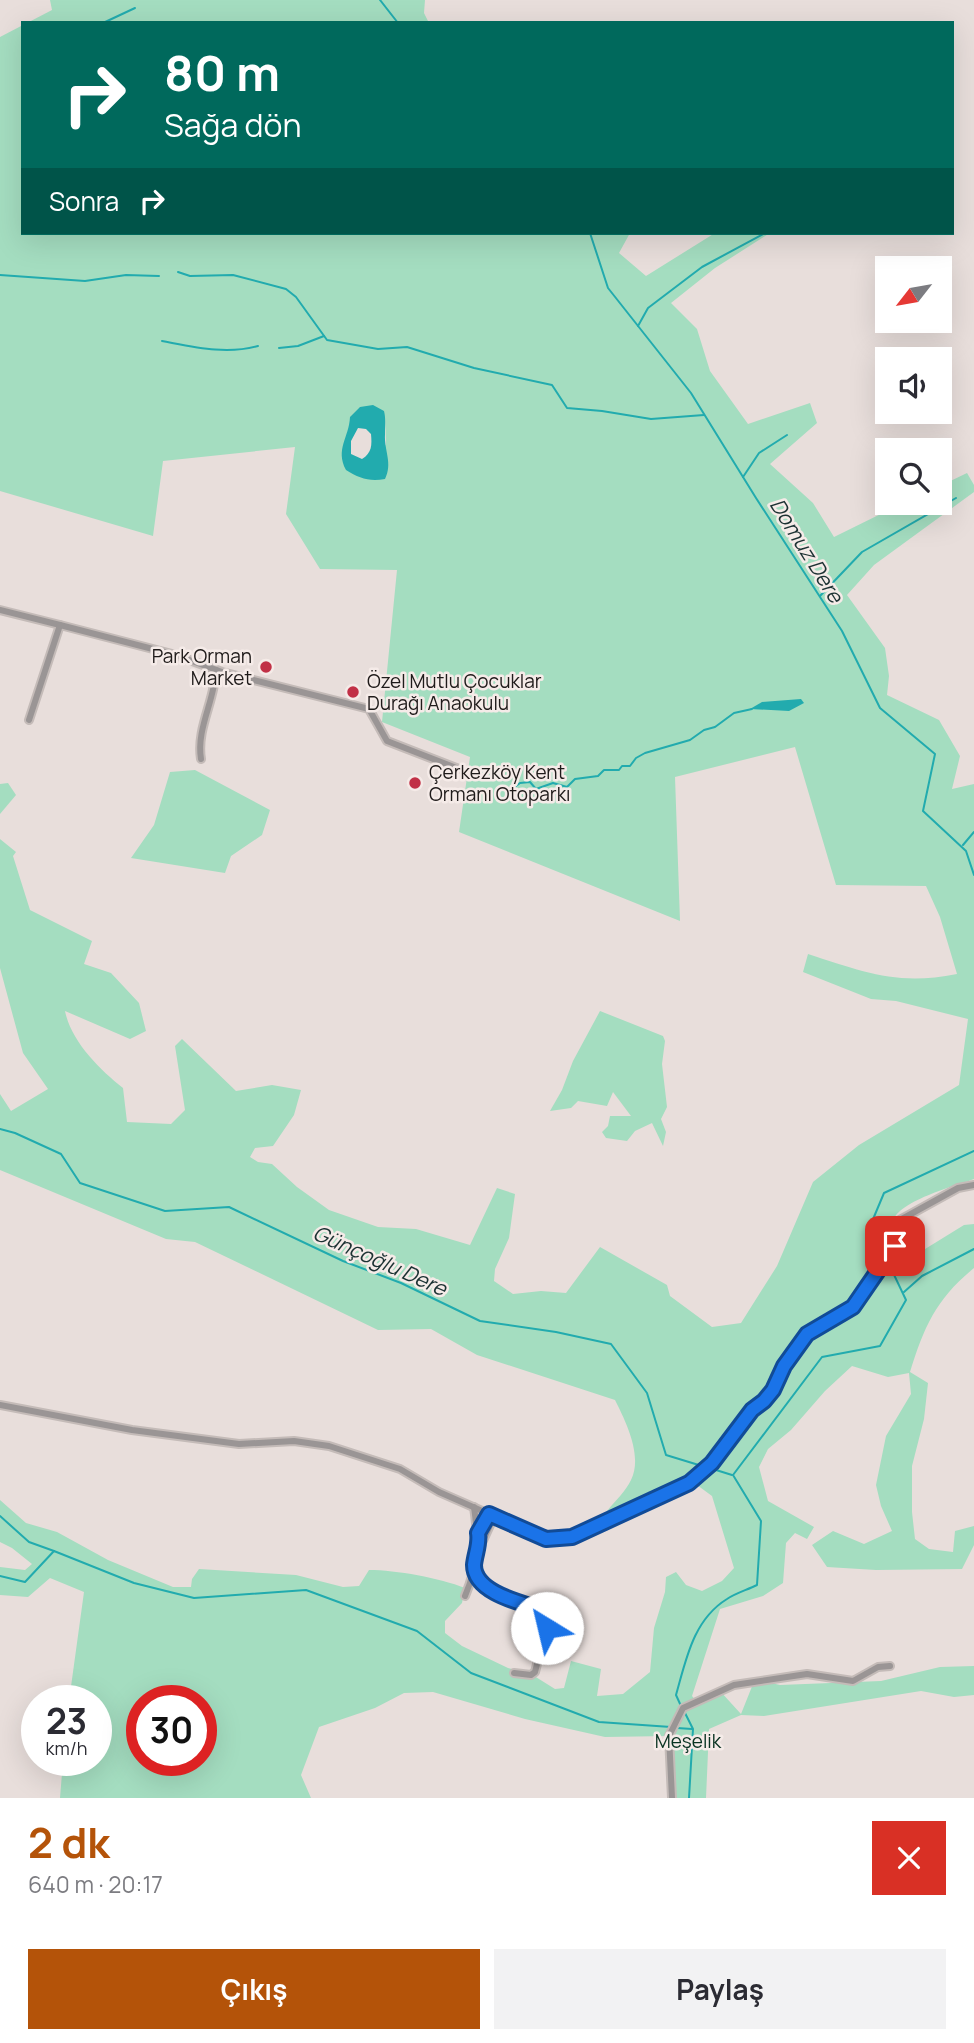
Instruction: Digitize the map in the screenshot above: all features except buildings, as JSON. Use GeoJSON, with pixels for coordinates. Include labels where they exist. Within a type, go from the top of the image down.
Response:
{"type":"FeatureCollection","features":[{"type":"Feature","properties":{"kind":"street"},"geometry":{"type":"LineString","coordinates":[[0,610],[176,655],[216,670],[369,709],[387,741],[459,769]]}},
{"type":"Feature","properties":{"kind":"street"},"geometry":{"type":"LineString","coordinates":[[29,720],[60,625]]}},
{"type":"Feature","properties":{"kind":"street"},"geometry":{"type":"LineString","coordinates":[[201,759],[198,744],[209,709],[216,670]]}},
{"type":"Feature","properties":{"kind":"street"},"geometry":{"type":"LineString","coordinates":[[0,1405],[132,1430],[239,1444],[294,1441],[328,1446],[400,1469],[439,1492],[546,1539],[572,1537],[689,1483],[712,1463],[752,1410],[769,1396],[784,1366],[807,1334],[853,1307],[861,1297],[895,1246],[900,1220],[958,1188],[974,1185]]}},
{"type":"Feature","properties":{"kind":"street"},"geometry":{"type":"LineString","coordinates":[[466,1596],[477,1554],[478,1533],[474,1507]]}},
{"type":"Feature","properties":{"kind":"street"},"geometry":{"type":"LineString","coordinates":[[478,1533],[489,1514]]}},
{"type":"Feature","properties":{"kind":"street"},"geometry":{"type":"LineString","coordinates":[[477,1554],[491,1523],[489,1514]]}},
{"type":"Feature","properties":{"kind":"street"},"geometry":{"type":"LineString","coordinates":[[474,1567],[488,1590],[543,1610],[549,1617],[536,1672],[531,1675],[514,1674]]}},
{"type":"Feature","properties":{"kind":"street"},"geometry":{"type":"LineString","coordinates":[[672,1798],[669,1736],[683,1708],[734,1685],[807,1674],[853,1681],[878,1667],[890,1666]]}},
{"type":"Feature","properties":{"kind":"green space"},"geometry":{"type":"Polygon","coordinates":[[[50,0],[425,0],[424,13],[428,21],[31,21],[52,10],[50,0]]]}},
{"type":"Feature","properties":{"kind":"green space","name":"Meşelik"},"geometry":{"type":"Polygon","coordinates":[[[21,26],[21,235],[629,235],[619,253],[646,276],[712,235],[767,235],[715,268],[671,303],[697,329],[710,371],[748,424],[810,403],[817,423],[770,464],[813,503],[834,537],[879,515],[942,515],[874,565],[847,595],[885,648],[889,676],[887,695],[939,720],[960,756],[952,789],[974,784],[974,1179],[923,1197],[899,1212],[893,1220],[896,1232],[917,1254],[964,1225],[974,1224],[974,1268],[950,1291],[933,1315],[910,1372],[928,1383],[924,1419],[912,1466],[915,1539],[929,1549],[953,1552],[955,1531],[974,1526],[974,1545],[962,1569],[876,1570],[827,1567],[812,1545],[833,1531],[864,1544],[892,1531],[881,1506],[876,1485],[886,1436],[911,1394],[909,1373],[888,1377],[852,1366],[825,1391],[791,1430],[768,1449],[759,1467],[768,1501],[814,1527],[807,1539],[795,1533],[786,1543],[783,1583],[763,1596],[720,1609],[692,1696],[697,1702],[720,1691],[741,1714],[755,1679],[780,1685],[881,1681],[940,1667],[974,1666],[974,1695],[954,1697],[921,1691],[764,1716],[741,1715],[709,1729],[706,1798],[672,1798],[669,1736],[605,1737],[525,1719],[433,1692],[404,1693],[375,1708],[319,1727],[301,1775],[311,1798],[60,1798],[62,1776],[112,1776],[112,1685],[71,1685],[84,1592],[50,1578],[28,1597],[0,1595],[0,1567],[25,1570],[32,1564],[0,1542],[0,1500],[26,1523],[57,1532],[108,1560],[173,1587],[191,1587],[192,1579],[199,1569],[296,1575],[343,1587],[359,1586],[369,1570],[380,1570],[455,1584],[465,1588],[462,1603],[445,1621],[445,1633],[462,1646],[508,1668],[531,1674],[555,1689],[564,1688],[571,1661],[601,1669],[597,1696],[623,1694],[650,1672],[654,1628],[665,1592],[666,1577],[676,1572],[686,1585],[702,1591],[722,1581],[734,1568],[712,1496],[697,1485],[616,1522],[607,1511],[629,1484],[635,1460],[632,1439],[615,1400],[477,1355],[431,1329],[378,1330],[195,1242],[166,1239],[0,1170],[0,1094],[11,1111],[48,1089],[23,1053],[0,968],[0,839],[16,852],[13,856],[30,910],[92,941],[84,964],[111,973],[139,1003],[146,1031],[130,1039],[65,1011],[73,1033],[87,1054],[123,1088],[127,1122],[171,1124],[185,1110],[175,1046],[182,1039],[236,1091],[272,1085],[301,1090],[294,1115],[273,1146],[255,1148],[250,1157],[258,1162],[272,1164],[297,1187],[329,1210],[378,1227],[416,1229],[470,1245],[497,1188],[515,1194],[509,1238],[495,1269],[494,1281],[513,1294],[541,1291],[566,1293],[600,1247],[667,1285],[670,1296],[712,1327],[741,1323],[777,1266],[813,1182],[859,1145],[959,1085],[968,1019],[896,1001],[871,999],[803,972],[808,954],[898,978],[957,974],[940,917],[926,886],[836,885],[795,747],[675,777],[680,921],[459,832],[470,757],[382,722],[397,570],[320,569],[286,514],[295,447],[163,461],[153,536],[0,491],[0,37],[21,26]],[[385,416],[349,429],[346,470],[386,445],[385,416]]]}},
{"type":"Feature","properties":{"kind":"green space"},"geometry":{"type":"Polygon","coordinates":[[[967,473],[974,485],[974,492],[952,508],[952,480],[967,473]]]}},
{"type":"Feature","properties":{"kind":"green space"},"geometry":{"type":"Polygon","coordinates":[[[195,770],[270,810],[262,835],[231,856],[225,873],[131,858],[154,825],[170,772],[195,770]]]}},
{"type":"Feature","properties":{"kind":"green space"},"geometry":{"type":"Polygon","coordinates":[[[8,783],[16,795],[0,814],[0,784],[8,783]]]}},
{"type":"Feature","properties":{"kind":"green space"},"geometry":{"type":"Polygon","coordinates":[[[600,1011],[663,1036],[665,1041],[662,1064],[667,1107],[661,1119],[666,1132],[663,1146],[652,1123],[635,1131],[627,1141],[606,1138],[602,1132],[608,1126],[610,1116],[631,1116],[613,1092],[607,1106],[578,1101],[571,1108],[550,1111],[600,1011]]]}},
{"type":"Feature","properties":{"kind":"water"},"geometry":{"type":"Polygon","coordinates":[[[373,405],[384,411],[388,462],[385,479],[369,480],[360,477],[346,470],[343,463],[342,450],[350,417],[360,407],[373,405]],[[358,428],[351,441],[351,454],[362,459],[370,451],[371,445],[371,434],[366,429],[358,428]]]}},
{"type":"Feature","properties":{"kind":"water"},"geometry":{"type":"Polygon","coordinates":[[[801,699],[804,703],[789,711],[750,709],[762,702],[801,699]]]}},
{"type":"Feature","properties":{"kind":"waterway","name":"Domuz Dere"},"geometry":{"type":"LineString","coordinates":[[380,0],[396,21]]}},
{"type":"Feature","properties":{"kind":"waterway"},"geometry":{"type":"LineString","coordinates":[[107,21],[135,8]]}},
{"type":"Feature","properties":{"kind":"waterway","name":"Domuz Dere"},"geometry":{"type":"LineString","coordinates":[[591,235],[608,288],[691,393],[842,631],[880,708],[935,754],[923,811],[966,851],[974,875]]}},
{"type":"Feature","properties":{"kind":"waterway"},"geometry":{"type":"LineString","coordinates":[[638,326],[648,308],[702,267],[761,235]]}},
{"type":"Feature","properties":{"kind":"waterway"},"geometry":{"type":"LineString","coordinates":[[178,272],[190,276],[233,275],[286,289],[296,297],[327,340],[378,349],[407,347],[474,368],[552,385],[567,408],[651,419],[704,415]]}},
{"type":"Feature","properties":{"kind":"waterway"},"geometry":{"type":"LineString","coordinates":[[0,275],[85,281],[126,275],[159,276]]}},
{"type":"Feature","properties":{"kind":"waterway"},"geometry":{"type":"LineString","coordinates":[[279,348],[298,346],[324,336]]}},
{"type":"Feature","properties":{"kind":"waterway"},"geometry":{"type":"LineString","coordinates":[[162,341],[222,350],[258,346]]}},
{"type":"Feature","properties":{"kind":"waterway"},"geometry":{"type":"LineString","coordinates":[[743,477],[759,453],[787,435]]}},
{"type":"Feature","properties":{"kind":"waterway"},"geometry":{"type":"LineString","coordinates":[[820,596],[862,552],[956,498]]}},
{"type":"Feature","properties":{"kind":"waterway"},"geometry":{"type":"LineString","coordinates":[[505,789],[530,782],[536,789],[553,783],[567,787],[575,779],[598,776],[604,770],[619,770],[622,766],[630,766],[636,758],[645,753],[690,740],[734,713],[752,709]]}},
{"type":"Feature","properties":{"kind":"waterway"},"geometry":{"type":"LineString","coordinates":[[963,845],[974,832]]}},
{"type":"Feature","properties":{"kind":"waterway","name":"Günçoğlu Dere"},"geometry":{"type":"LineString","coordinates":[[0,1129],[61,1154],[80,1183],[165,1211],[229,1207],[480,1321],[556,1332],[611,1344],[647,1393],[666,1455],[702,1466]]}},
{"type":"Feature","properties":{"kind":"waterway","name":"Domuz Dere"},"geometry":{"type":"LineString","coordinates":[[885,1255],[871,1224],[884,1193],[974,1151]]}},
{"type":"Feature","properties":{"kind":"waterway"},"geometry":{"type":"LineString","coordinates":[[904,1292],[922,1276],[974,1249]]}},
{"type":"Feature","properties":{"kind":"waterway","name":"Domuz Dere"},"geometry":{"type":"LineString","coordinates":[[681,1706],[676,1695],[692,1642],[699,1629],[715,1608],[730,1597],[757,1585],[761,1521],[733,1475],[822,1357],[880,1346],[906,1300],[887,1260]]}},
{"type":"Feature","properties":{"kind":"waterway","name":"Günçoğlu Dere"},"geometry":{"type":"LineString","coordinates":[[716,1470],[732,1475]]}},
{"type":"Feature","properties":{"kind":"waterway"},"geometry":{"type":"LineString","coordinates":[[0,1516],[29,1542],[54,1551]]}},
{"type":"Feature","properties":{"kind":"waterway"},"geometry":{"type":"LineString","coordinates":[[0,1576],[25,1582],[54,1551],[134,1583],[194,1598],[306,1590],[417,1631],[471,1673],[599,1722],[671,1727]]}},
{"type":"Feature","properties":{"kind":"waterway","name":"Domuz Dere"},"geometry":{"type":"LineString","coordinates":[[684,1711],[693,1729],[689,1798]]}},
{"type":"Feature","properties":{"kind":"waterway"},"geometry":{"type":"LineString","coordinates":[[677,1728],[692,1729]]}},
{"type":"Feature","properties":{"kind":"place","name":"Park Orman Market"},"geometry":{"type":"Point","coordinates":[266,667]}},
{"type":"Feature","properties":{"kind":"place","name":"Özel Mutlu Çocuklar Durağı Anaokulu"},"geometry":{"type":"Point","coordinates":[353,692]}},
{"type":"Feature","properties":{"kind":"place","name":"Çerkezköy Kent Ormanı Otoparkı"},"geometry":{"type":"Point","coordinates":[415,783]}},
{"type":"Feature","properties":{"kind":"route"},"geometry":{"type":"LineString","coordinates":[[547,1628],[549,1617],[543,1610],[488,1590],[481,1582],[474,1567],[478,1533],[489,1514],[546,1539],[572,1537],[689,1483],[712,1463],[752,1410],[773,1390],[784,1366],[807,1334],[853,1307],[895,1246]]}}]}
